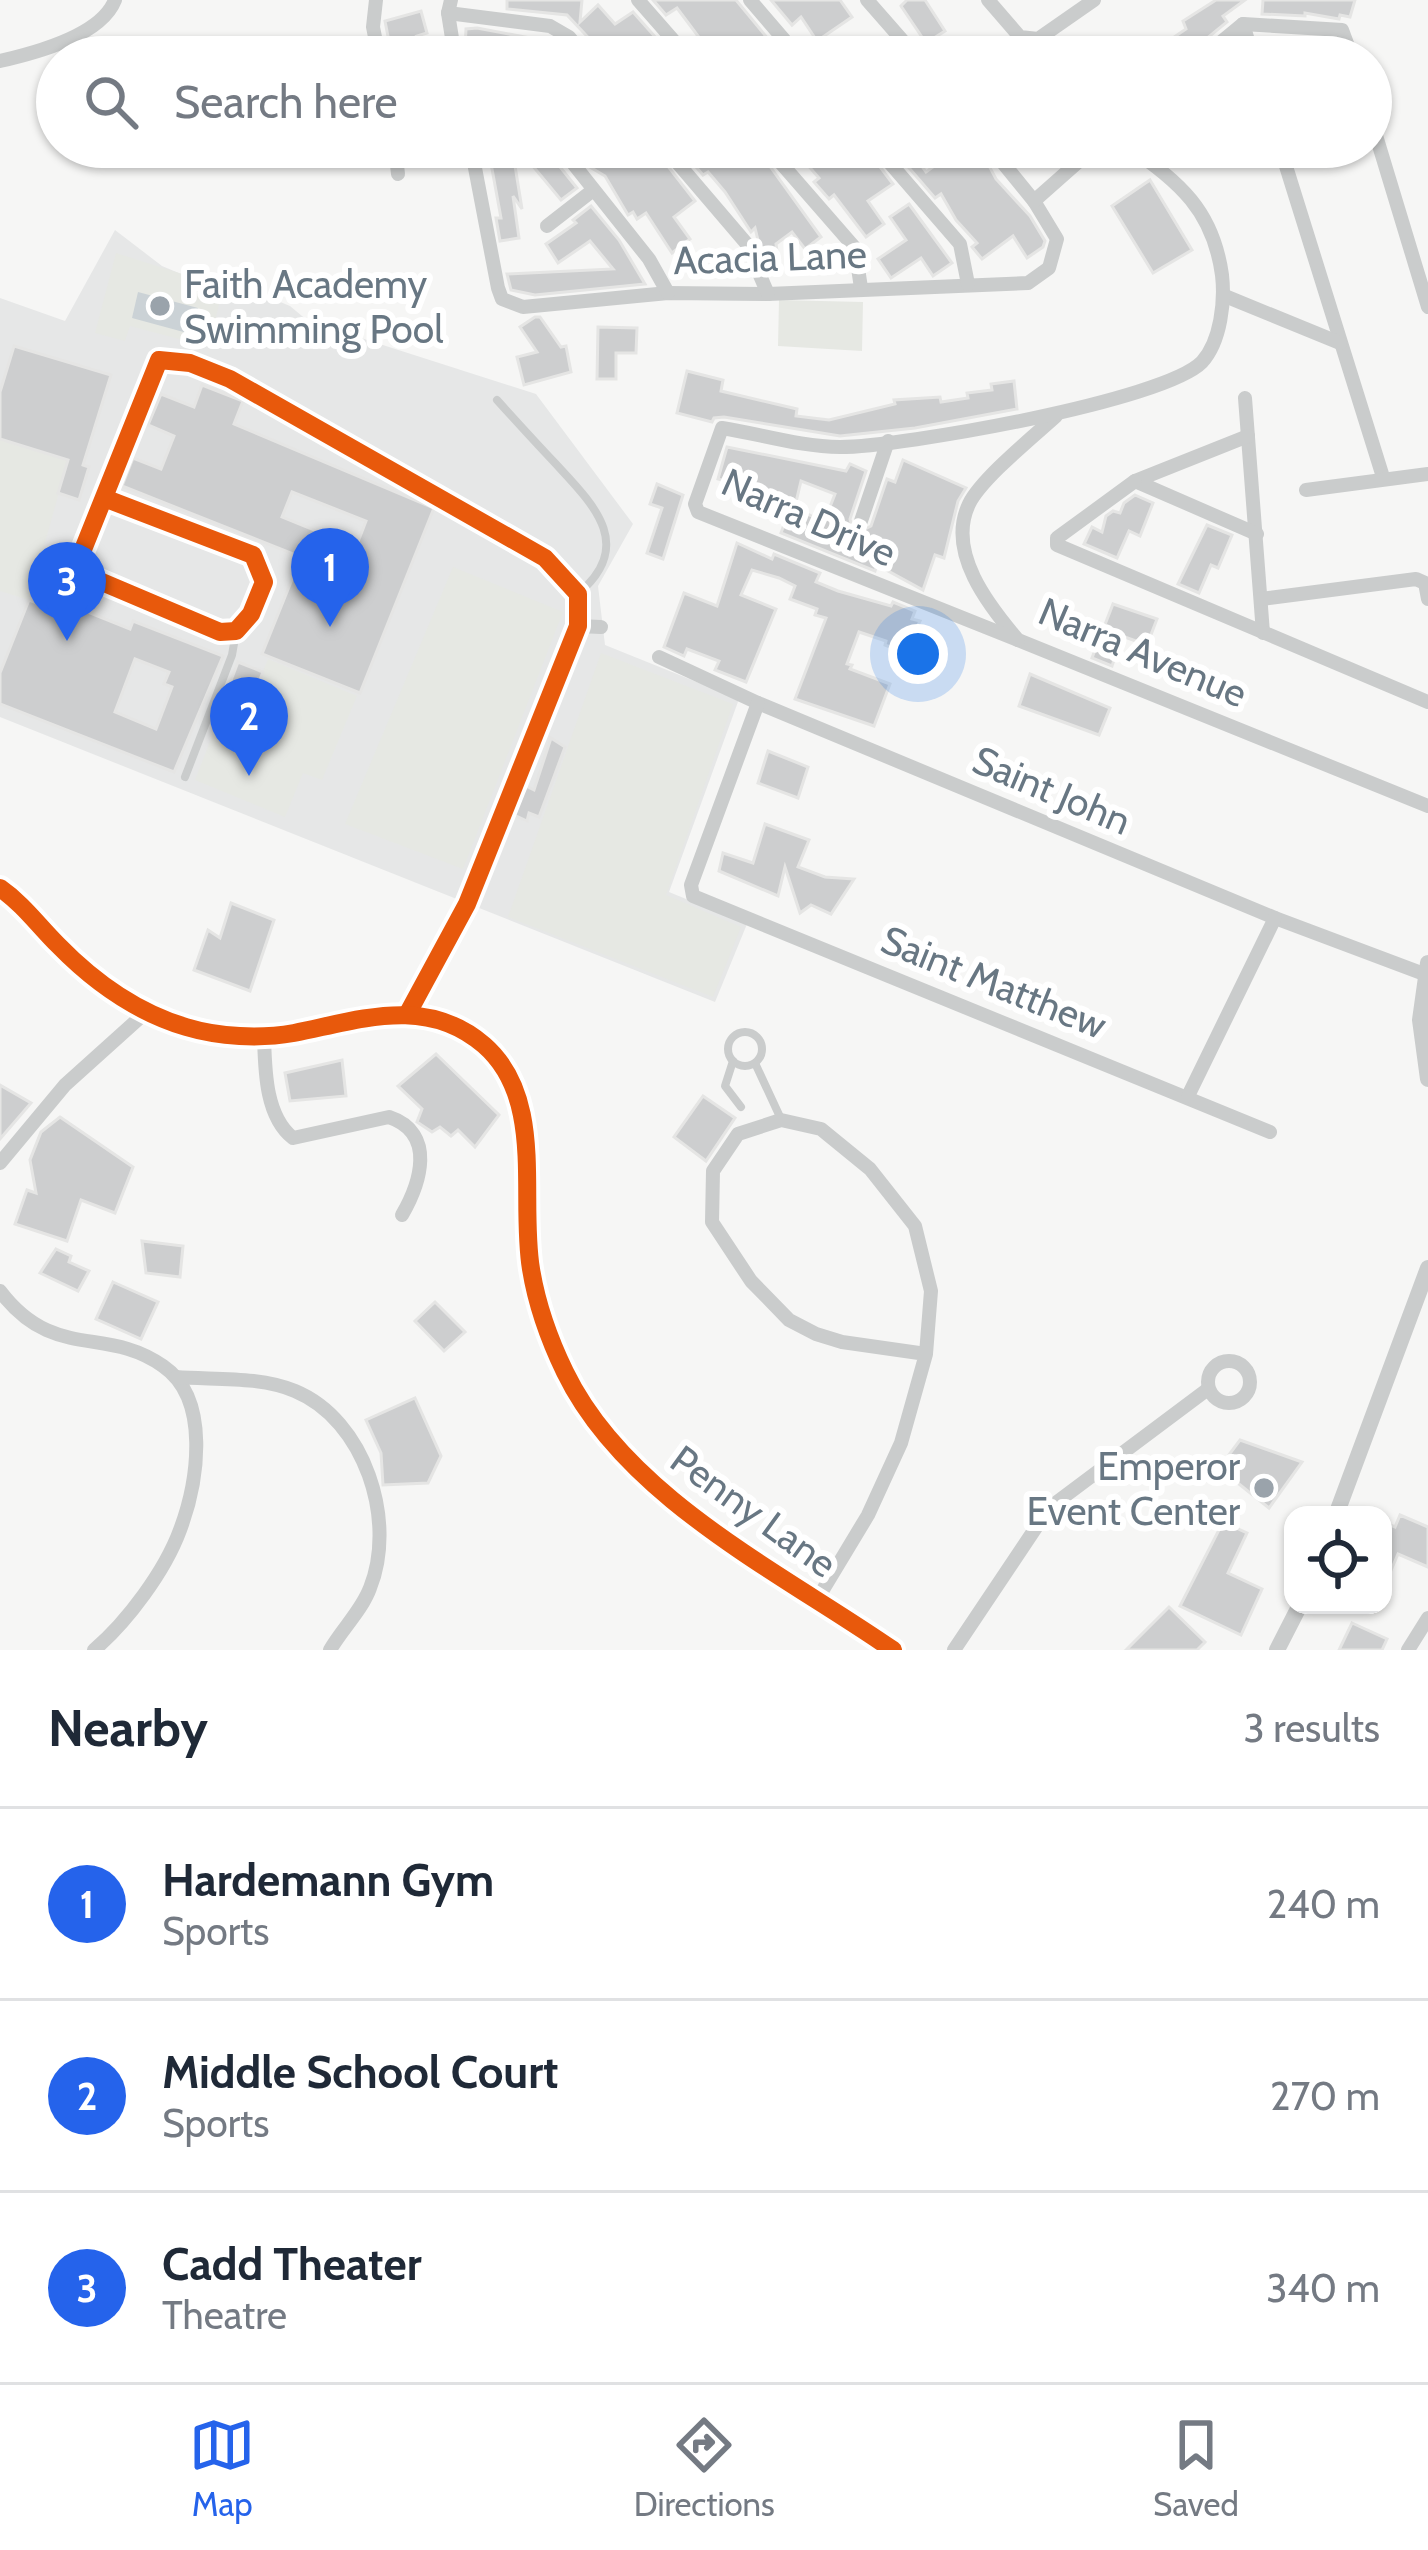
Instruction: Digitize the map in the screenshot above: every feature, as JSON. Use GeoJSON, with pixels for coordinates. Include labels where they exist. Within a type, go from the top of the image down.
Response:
{"type":"FeatureCollection","features":[{"type":"Feature","properties":{"kind":"street"},"geometry":{"type":"LineString","coordinates":[[72,36],[109,15],[115,0]]}},
{"type":"Feature","properties":{"kind":"street"},"geometry":{"type":"LineString","coordinates":[[375,36],[376,0]]}},
{"type":"Feature","properties":{"kind":"street"},"geometry":{"type":"LineString","coordinates":[[638,0],[670,36]]}},
{"type":"Feature","properties":{"kind":"street"},"geometry":{"type":"LineString","coordinates":[[750,0],[781,36]]}},
{"type":"Feature","properties":{"kind":"street"},"geometry":{"type":"LineString","coordinates":[[867,0],[898,36]]}},
{"type":"Feature","properties":{"kind":"street"},"geometry":{"type":"LineString","coordinates":[[988,0],[1019,36]]}},
{"type":"Feature","properties":{"kind":"street"},"geometry":{"type":"LineString","coordinates":[[1042,36],[1094,0]]}},
{"type":"Feature","properties":{"kind":"street"},"geometry":{"type":"LineString","coordinates":[[450,7],[550,26],[566,36]]}},
{"type":"Feature","properties":{"kind":"street"},"geometry":{"type":"LineString","coordinates":[[1243,24],[1247,36]]}},
{"type":"Feature","properties":{"kind":"street"},"geometry":{"type":"LineString","coordinates":[[1228,36],[1243,24],[1338,29],[1346,36]]}},
{"type":"Feature","properties":{"kind":"street"},"geometry":{"type":"LineString","coordinates":[[0,61],[36,53]]}},
{"type":"Feature","properties":{"kind":"street"},"geometry":{"type":"LineString","coordinates":[[397,168],[398,174]]}},
{"type":"Feature","properties":{"kind":"street","name":"Acacia Lane"},"geometry":{"type":"LineString","coordinates":[[475,168],[502,299],[523,307],[668,292],[767,294],[1028,283],[1049,268],[1057,239],[1007,168]]}},
{"type":"Feature","properties":{"kind":"street"},"geometry":{"type":"LineString","coordinates":[[575,168],[649,260],[668,292]]}},
{"type":"Feature","properties":{"kind":"street"},"geometry":{"type":"LineString","coordinates":[[682,168],[746,242],[767,294]]}},
{"type":"Feature","properties":{"kind":"street"},"geometry":{"type":"LineString","coordinates":[[785,168],[855,248],[861,288]]}},
{"type":"Feature","properties":{"kind":"street"},"geometry":{"type":"LineString","coordinates":[[894,168],[960,244],[968,284]]}},
{"type":"Feature","properties":{"kind":"street"},"geometry":{"type":"LineString","coordinates":[[1034,200],[1071,168]]}},
{"type":"Feature","properties":{"kind":"street"},"geometry":{"type":"LineString","coordinates":[[1159,168],[1204,215],[1219,254],[1225,296],[1340,343]]}},
{"type":"Feature","properties":{"kind":"street"},"geometry":{"type":"LineString","coordinates":[[1286,168],[1383,477]]}},
{"type":"Feature","properties":{"kind":"street"},"geometry":{"type":"LineString","coordinates":[[1386,168],[1428,307]]}},
{"type":"Feature","properties":{"kind":"street"},"geometry":{"type":"LineString","coordinates":[[548,226],[592,191]]}},
{"type":"Feature","properties":{"kind":"street","name":"Narra Drive"},"geometry":{"type":"LineString","coordinates":[[1018,640],[695,509],[722,428],[838,447],[1056,416],[1193,369],[1210,350],[1225,296]]}},
{"type":"Feature","properties":{"kind":"street"},"geometry":{"type":"LineString","coordinates":[[104,498],[253,555],[264,582],[250,614],[236,631],[220,632],[76,571],[104,498],[159,360],[190,363],[230,379],[545,558],[578,594],[578,626],[467,904],[408,1013]]}},
{"type":"Feature","properties":{"kind":"street"},"geometry":{"type":"LineString","coordinates":[[1245,398],[1263,633]]}},
{"type":"Feature","properties":{"kind":"street","name":"Narra Avenue"},"geometry":{"type":"LineString","coordinates":[[1056,416],[969,503],[963,533],[971,572],[991,609],[1018,640],[1428,806]]}},
{"type":"Feature","properties":{"kind":"street"},"geometry":{"type":"LineString","coordinates":[[1248,436],[1135,481],[1057,538],[1057,545],[1428,702]]}},
{"type":"Feature","properties":{"kind":"street"},"geometry":{"type":"LineString","coordinates":[[860,520],[887,441]]}},
{"type":"Feature","properties":{"kind":"street"},"geometry":{"type":"LineString","coordinates":[[1306,490],[1428,474]]}},
{"type":"Feature","properties":{"kind":"street"},"geometry":{"type":"LineString","coordinates":[[1135,481],[1256,534]]}},
{"type":"Feature","properties":{"kind":"street"},"geometry":{"type":"LineString","coordinates":[[1261,599],[1416,579],[1425,583],[1428,599]]}},
{"type":"Feature","properties":{"kind":"street"},"geometry":{"type":"LineString","coordinates":[[578,626],[601,627]]}},
{"type":"Feature","properties":{"kind":"street","name":"Saint John"},"geometry":{"type":"LineString","coordinates":[[659,657],[758,703],[1274,918],[1426,969]]}},
{"type":"Feature","properties":{"kind":"street","name":"Saint Matthew"},"geometry":{"type":"LineString","coordinates":[[758,703],[691,885],[693,896],[1270,1132]]}},
{"type":"Feature","properties":{"kind":"street","name":"Penny Lane"},"geometry":{"type":"LineString","coordinates":[[0,888],[95,979],[146,1013],[191,1029],[263,1036],[408,1013],[458,1027],[484,1045],[513,1083],[522,1116],[530,1265],[540,1317],[567,1377],[614,1444],[675,1505],[893,1650]]}},
{"type":"Feature","properties":{"kind":"street"},"geometry":{"type":"LineString","coordinates":[[1188,1096],[1274,918]]}},
{"type":"Feature","properties":{"kind":"street"},"geometry":{"type":"LineString","coordinates":[[1426,969],[1420,1020],[1428,1079]]}},
{"type":"Feature","properties":{"kind":"street"},"geometry":{"type":"LineString","coordinates":[[0,1163],[65,1085],[146,1013]]}},
{"type":"Feature","properties":{"kind":"street"},"geometry":{"type":"LineString","coordinates":[[263,1036],[271,1104],[293,1138],[389,1117],[410,1131],[423,1160],[419,1185],[402,1215]]}},
{"type":"Feature","properties":{"kind":"street"},"geometry":{"type":"LineString","coordinates":[[818,1598],[868,1515],[901,1443],[926,1354],[931,1291],[915,1226],[870,1169],[821,1129],[782,1120],[738,1134],[713,1171],[712,1222],[751,1281],[789,1320],[842,1342],[926,1354]]}},
{"type":"Feature","properties":{"kind":"street"},"geometry":{"type":"LineString","coordinates":[[1339,1506],[1428,1268]]}},
{"type":"Feature","properties":{"kind":"street"},"geometry":{"type":"LineString","coordinates":[[0,1291],[44,1333],[125,1350],[161,1364],[191,1396],[192,1489],[180,1533],[156,1574],[94,1650]]}},
{"type":"Feature","properties":{"kind":"street"},"geometry":{"type":"LineString","coordinates":[[176,1377],[262,1383],[296,1391],[332,1414],[352,1438],[370,1479],[381,1553],[369,1593],[330,1650]]}},
{"type":"Feature","properties":{"kind":"street"},"geometry":{"type":"LineString","coordinates":[[954,1650],[1049,1508],[1208,1389]]}},
{"type":"Feature","properties":{"kind":"street"},"geometry":{"type":"LineString","coordinates":[[1277,1650],[1295,1614]]}},
{"type":"Feature","properties":{"kind":"street"},"geometry":{"type":"LineString","coordinates":[[1408,1650],[1428,1618]]}},
{"type":"Feature","properties":{"kind":"lane"},"geometry":{"type":"LineString","coordinates":[[497,400],[595,506],[608,542],[594,580],[578,594]]}},
{"type":"Feature","properties":{"kind":"lane"},"geometry":{"type":"LineString","coordinates":[[185,777],[232,655],[236,631]]}},
{"type":"Feature","properties":{"kind":"lane"},"geometry":{"type":"LineString","coordinates":[[743,1031],[752,1033],[762,1047],[754,1063],[746,1066],[733,1061],[727,1050],[729,1041],[743,1031]]}},
{"type":"Feature","properties":{"kind":"lane"},"geometry":{"type":"LineString","coordinates":[[733,1061],[725,1086],[741,1107]]}},
{"type":"Feature","properties":{"kind":"lane"},"geometry":{"type":"LineString","coordinates":[[754,1063],[782,1120]]}},
{"type":"Feature","properties":{"kind":"shaded area"},"geometry":{"type":"Polygon","coordinates":[[[115,230],[162,266],[198,281],[268,297],[290,306],[308,321],[536,394],[633,524],[598,586],[605,645],[739,699],[669,892],[747,924],[715,1002],[0,717],[0,298],[65,321],[115,230]]]}},
{"type":"Feature","properties":{"kind":"shaded area","name":"Faith Academy Swimming Pool"},"geometry":{"type":"Polygon","coordinates":[[[116,253],[223,287],[209,347],[130,326],[125,341],[95,333],[116,253]]]}},
{"type":"Feature","properties":{"kind":"shaded area"},"geometry":{"type":"Polygon","coordinates":[[[138,292],[198,308],[191,334],[132,318],[138,292]]]}},
{"type":"Feature","properties":{"kind":"shaded area"},"geometry":{"type":"Polygon","coordinates":[[[779,300],[863,302],[862,351],[778,346],[779,300]]]}},
{"type":"Feature","properties":{"kind":"shaded area"},"geometry":{"type":"Polygon","coordinates":[[[0,439],[68,460],[29,600],[0,591],[0,439]]]}},
{"type":"Feature","properties":{"kind":"shaded area"},"geometry":{"type":"Polygon","coordinates":[[[453,567],[563,612],[463,869],[345,824],[453,567]]]}},
{"type":"Feature","properties":{"kind":"shaded area"},"geometry":{"type":"Polygon","coordinates":[[[601,653],[733,704],[666,895],[741,927],[713,997],[508,917],[601,653]]]}},
{"type":"Feature","properties":{"kind":"shaded area"},"geometry":{"type":"Polygon","coordinates":[[[268,659],[357,696],[322,780],[303,773],[285,817],[195,780],[215,729],[236,737],[268,659]]]}},
{"type":"Feature","properties":{"kind":"building"},"geometry":{"type":"Polygon","coordinates":[[[507,0],[582,0],[580,22],[598,5],[615,24],[633,12],[654,36],[587,36],[567,15],[507,9],[507,0]]]}},
{"type":"Feature","properties":{"kind":"building"},"geometry":{"type":"Polygon","coordinates":[[[653,0],[736,0],[766,36],[698,36],[677,8],[666,15],[653,0]]]}},
{"type":"Feature","properties":{"kind":"building"},"geometry":{"type":"Polygon","coordinates":[[[771,0],[840,0],[852,17],[824,36],[814,36],[801,17],[792,25],[771,0]]]}},
{"type":"Feature","properties":{"kind":"building"},"geometry":{"type":"Polygon","coordinates":[[[907,0],[925,0],[945,31],[921,36],[901,6],[907,0]]]}},
{"type":"Feature","properties":{"kind":"building"},"geometry":{"type":"Polygon","coordinates":[[[1216,0],[1245,0],[1223,16],[1227,22],[1210,36],[1176,36],[1186,29],[1183,21],[1216,0]]]}},
{"type":"Feature","properties":{"kind":"building"},"geometry":{"type":"Polygon","coordinates":[[[1263,0],[1355,0],[1350,17],[1340,15],[1339,19],[1305,13],[1262,14],[1263,0]]]}},
{"type":"Feature","properties":{"kind":"building"},"geometry":{"type":"Polygon","coordinates":[[[421,11],[427,33],[388,36],[385,21],[421,11]]]}},
{"type":"Feature","properties":{"kind":"building"},"geometry":{"type":"Polygon","coordinates":[[[477,28],[519,36],[466,36],[466,29],[477,28]]]}},
{"type":"Feature","properties":{"kind":"building"},"geometry":{"type":"Polygon","coordinates":[[[492,168],[515,168],[522,209],[513,196],[519,238],[500,241],[496,218],[501,218],[492,168]]]}},
{"type":"Feature","properties":{"kind":"building"},"geometry":{"type":"Polygon","coordinates":[[[534,168],[561,168],[577,188],[561,200],[534,168]]]}},
{"type":"Feature","properties":{"kind":"building"},"geometry":{"type":"Polygon","coordinates":[[[592,168],[669,168],[695,201],[674,217],[690,239],[672,253],[646,213],[637,219],[633,212],[628,215],[605,176],[592,168]]]}},
{"type":"Feature","properties":{"kind":"building"},"geometry":{"type":"Polygon","coordinates":[[[697,168],[771,168],[821,237],[805,249],[792,232],[776,244],[780,272],[759,244],[755,228],[751,232],[708,172],[703,175],[697,168]]]}},
{"type":"Feature","properties":{"kind":"building"},"geometry":{"type":"Polygon","coordinates":[[[810,168],[881,168],[893,184],[868,201],[884,224],[866,237],[834,195],[829,199],[814,182],[819,178],[810,168]]]}},
{"type":"Feature","properties":{"kind":"building"},"geometry":{"type":"Polygon","coordinates":[[[909,168],[926,172],[932,168],[990,168],[1030,216],[1045,241],[1043,247],[1027,258],[1013,236],[982,259],[972,247],[977,243],[941,194],[935,198],[909,168]]]}},
{"type":"Feature","properties":{"kind":"building"},"geometry":{"type":"Polygon","coordinates":[[[1150,180],[1192,250],[1153,273],[1112,206],[1150,180]]]}},
{"type":"Feature","properties":{"kind":"building"},"geometry":{"type":"Polygon","coordinates":[[[909,204],[952,263],[933,276],[921,258],[891,278],[878,259],[906,240],[890,217],[909,204]]]}},
{"type":"Feature","properties":{"kind":"building"},"geometry":{"type":"Polygon","coordinates":[[[591,206],[619,240],[645,284],[535,295],[511,290],[507,274],[613,269],[590,241],[558,263],[546,244],[591,206]]]}},
{"type":"Feature","properties":{"kind":"building"},"geometry":{"type":"Polygon","coordinates":[[[540,317],[561,347],[566,346],[571,372],[524,385],[517,357],[537,352],[520,327],[540,317]]]}},
{"type":"Feature","properties":{"kind":"building"},"geometry":{"type":"Polygon","coordinates":[[[598,327],[637,328],[636,353],[616,353],[616,379],[597,379],[598,327]]]}},
{"type":"Feature","properties":{"kind":"building"},"geometry":{"type":"Polygon","coordinates":[[[14,346],[111,375],[83,465],[89,467],[79,500],[58,493],[68,460],[0,439],[0,392],[14,346]]]}},
{"type":"Feature","properties":{"kind":"building"},"geometry":{"type":"Polygon","coordinates":[[[687,371],[723,380],[721,391],[797,409],[796,416],[829,420],[895,404],[894,400],[968,398],[967,393],[992,390],[991,384],[1014,381],[1017,409],[840,436],[724,417],[712,422],[677,413],[687,371]]]}},
{"type":"Feature","properties":{"kind":"building"},"geometry":{"type":"Polygon","coordinates":[[[202,385],[243,401],[234,424],[434,508],[360,693],[262,654],[301,557],[122,486],[133,458],[161,469],[174,436],[148,425],[161,394],[194,407],[202,385]],[[292,492],[282,517],[356,547],[366,521],[292,492]]]}},
{"type":"Feature","properties":{"kind":"building"},"geometry":{"type":"Polygon","coordinates":[[[727,447],[846,471],[850,464],[866,471],[850,519],[859,532],[871,526],[887,479],[895,482],[903,460],[966,488],[958,501],[944,558],[935,555],[923,590],[877,565],[875,571],[781,533],[791,506],[824,522],[835,494],[801,481],[796,502],[718,479],[727,447]]]}},
{"type":"Feature","properties":{"kind":"building"},"geometry":{"type":"Polygon","coordinates":[[[657,484],[683,495],[663,559],[647,553],[662,508],[650,504],[657,484]]]}},
{"type":"Feature","properties":{"kind":"building"},"geometry":{"type":"Polygon","coordinates":[[[1135,495],[1153,503],[1140,536],[1129,531],[1117,558],[1084,544],[1092,527],[1102,532],[1106,516],[1120,513],[1135,495]]]}},
{"type":"Feature","properties":{"kind":"building"},"geometry":{"type":"Polygon","coordinates":[[[1207,525],[1232,535],[1218,568],[1211,565],[1199,593],[1178,584],[1207,525]]]}},
{"type":"Feature","properties":{"kind":"building"},"geometry":{"type":"Polygon","coordinates":[[[737,543],[820,573],[816,582],[838,591],[915,611],[912,619],[920,621],[905,653],[859,632],[847,664],[890,684],[874,726],[795,699],[826,618],[815,615],[817,609],[790,599],[795,586],[779,578],[752,570],[741,595],[776,609],[746,682],[715,670],[719,661],[687,649],[684,656],[664,647],[684,593],[717,606],[737,543]]]}},
{"type":"Feature","properties":{"kind":"building"},"geometry":{"type":"Polygon","coordinates":[[[48,596],[130,629],[133,621],[223,656],[174,772],[0,704],[0,673],[29,600],[45,606],[48,596]],[[135,659],[115,712],[156,729],[172,687],[164,684],[169,672],[135,659]]]}},
{"type":"Feature","properties":{"kind":"building"},"geometry":{"type":"Polygon","coordinates":[[[1113,604],[1157,619],[1147,645],[1122,636],[1112,666],[1092,658],[1113,604]]]}},
{"type":"Feature","properties":{"kind":"building"},"geometry":{"type":"Polygon","coordinates":[[[238,662],[263,672],[236,738],[213,728],[238,662]]]}},
{"type":"Feature","properties":{"kind":"building"},"geometry":{"type":"Polygon","coordinates":[[[1030,674],[1110,708],[1099,735],[1019,706],[1030,674]]]}},
{"type":"Feature","properties":{"kind":"building"},"geometry":{"type":"Polygon","coordinates":[[[551,738],[565,747],[539,817],[529,813],[527,821],[514,815],[526,786],[534,790],[551,738]]]}},
{"type":"Feature","properties":{"kind":"building"},"geometry":{"type":"Polygon","coordinates":[[[768,751],[808,767],[798,798],[758,783],[768,751]]]}},
{"type":"Feature","properties":{"kind":"building"},"geometry":{"type":"Polygon","coordinates":[[[765,824],[809,840],[798,867],[825,877],[854,879],[831,914],[811,905],[800,913],[785,867],[778,896],[719,871],[723,853],[753,863],[765,824]]]}},
{"type":"Feature","properties":{"kind":"building"},"geometry":{"type":"Polygon","coordinates":[[[231,903],[274,920],[250,991],[194,970],[208,930],[220,938],[231,903]]]}},
{"type":"Feature","properties":{"kind":"building"},"geometry":{"type":"Polygon","coordinates":[[[436,1054],[499,1115],[475,1147],[458,1130],[451,1136],[440,1127],[432,1132],[417,1122],[422,1109],[398,1086],[436,1054]]]}},
{"type":"Feature","properties":{"kind":"building"},"geometry":{"type":"Polygon","coordinates":[[[342,1060],[346,1096],[290,1101],[285,1073],[342,1060]]]}},
{"type":"Feature","properties":{"kind":"building"},"geometry":{"type":"Polygon","coordinates":[[[0,1085],[31,1103],[0,1139],[0,1085]]]}},
{"type":"Feature","properties":{"kind":"building"},"geometry":{"type":"Polygon","coordinates":[[[703,1096],[735,1118],[706,1161],[674,1137],[703,1096]]]}},
{"type":"Feature","properties":{"kind":"building"},"geometry":{"type":"Polygon","coordinates":[[[60,1117],[133,1167],[115,1213],[81,1200],[67,1241],[15,1224],[27,1190],[36,1193],[30,1160],[41,1132],[60,1117]]]}},
{"type":"Feature","properties":{"kind":"building"},"geometry":{"type":"Polygon","coordinates":[[[142,1241],[183,1246],[180,1277],[146,1273],[142,1241]]]}},
{"type":"Feature","properties":{"kind":"building"},"geometry":{"type":"Polygon","coordinates":[[[56,1249],[71,1256],[69,1262],[89,1271],[78,1291],[40,1273],[56,1249]]]}},
{"type":"Feature","properties":{"kind":"building"},"geometry":{"type":"Polygon","coordinates":[[[113,1282],[158,1302],[141,1339],[96,1319],[113,1282]]]}},
{"type":"Feature","properties":{"kind":"building"},"geometry":{"type":"Polygon","coordinates":[[[435,1302],[465,1332],[444,1351],[415,1321],[435,1302]]]}},
{"type":"Feature","properties":{"kind":"building"},"geometry":{"type":"Polygon","coordinates":[[[415,1398],[441,1456],[428,1483],[383,1485],[381,1453],[366,1420],[415,1398]]]}},
{"type":"Feature","properties":{"kind":"building","name":"Emperor Event Center"},"geometry":{"type":"Polygon","coordinates":[[[1240,1440],[1302,1462],[1269,1508],[1219,1468],[1240,1440]]]}},
{"type":"Feature","properties":{"kind":"building"},"geometry":{"type":"Polygon","coordinates":[[[1400,1515],[1428,1527],[1428,1567],[1398,1554],[1392,1568],[1400,1515]]]}},
{"type":"Feature","properties":{"kind":"building"},"geometry":{"type":"Polygon","coordinates":[[[1223,1522],[1247,1533],[1228,1573],[1262,1589],[1241,1635],[1180,1606],[1223,1522]]]}},
{"type":"Feature","properties":{"kind":"building"},"geometry":{"type":"Polygon","coordinates":[[[1169,1607],[1205,1642],[1197,1650],[1126,1650],[1169,1607]]]}},
{"type":"Feature","properties":{"kind":"building"},"geometry":{"type":"Polygon","coordinates":[[[1352,1623],[1387,1639],[1382,1650],[1339,1650],[1352,1623]]]}},
{"type":"Feature","properties":{"kind":"cycle path"},"geometry":{"type":"LineString","coordinates":[[104,498],[253,555],[264,582],[251,614],[236,631],[220,632],[76,571],[76,567],[159,360],[190,363],[230,379],[545,558],[578,594],[578,626],[467,904],[408,1013]]}},
{"type":"Feature","properties":{"kind":"cycle path"},"geometry":{"type":"LineString","coordinates":[[0,888],[101,983],[150,1013],[186,1027],[267,1036],[368,1018],[416,1016],[439,1020],[484,1045],[503,1067],[523,1121],[528,1241],[540,1309],[565,1372],[592,1417],[666,1495],[893,1650]]}},
{"type":"Feature","properties":{"kind":"place","name":"Faith Academy Swimming Pool"},"geometry":{"type":"Point","coordinates":[160,306]}},
{"type":"Feature","properties":{"kind":"place","name":"Hardemann Gym"},"geometry":{"type":"Point","coordinates":[330,627]}},
{"type":"Feature","properties":{"kind":"place","name":"Cadd Theater"},"geometry":{"type":"Point","coordinates":[67,641]}},
{"type":"Feature","properties":{"kind":"place","name":"Middle School Court"},"geometry":{"type":"Point","coordinates":[249,776]}},
{"type":"Feature","properties":{"kind":"place","name":"Emperor Event Center"},"geometry":{"type":"Point","coordinates":[1264,1488]}}]}
